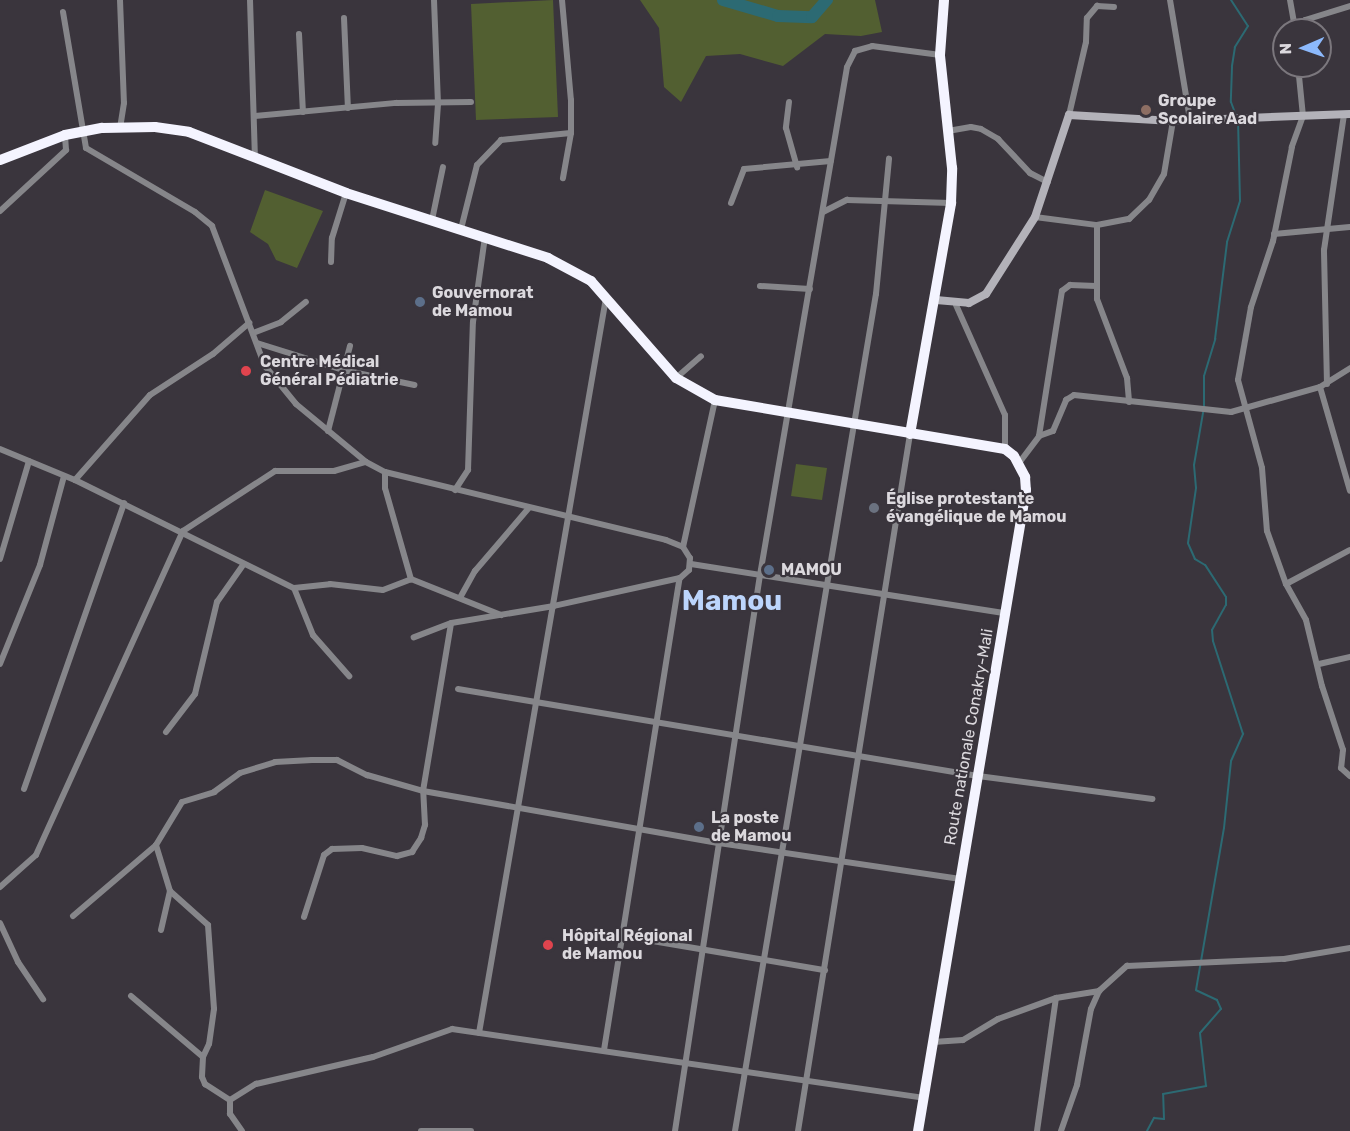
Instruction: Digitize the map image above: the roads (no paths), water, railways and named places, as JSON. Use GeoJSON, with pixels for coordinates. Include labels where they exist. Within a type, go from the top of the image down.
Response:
{"type":"FeatureCollection","features":[{"type":"Feature","properties":{"kind":"highway"},"geometry":{"type":"LineString","coordinates":[[910,434],[936,300],[951,203],[948,131],[940,55],[944,0]]}},
{"type":"Feature","properties":{"kind":"highway"},"geometry":{"type":"LineString","coordinates":[[0,160],[65,135],[84,131],[120,127],[189,132],[255,155],[346,193],[548,258],[591,281],[676,378],[715,400],[1005,449],[1019,464]]}},
{"type":"Feature","properties":{"kind":"highway","name":"Route nationale Conakry-Mali"},"geometry":{"type":"LineString","coordinates":[[918,1131],[1026,490],[1019,464]]}},
{"type":"Feature","properties":{"kind":"street"},"geometry":{"type":"LineString","coordinates":[[120,0],[124,103],[120,127]]}},
{"type":"Feature","properties":{"kind":"street"},"geometry":{"type":"LineString","coordinates":[[250,0],[255,155]]}},
{"type":"Feature","properties":{"kind":"street"},"geometry":{"type":"LineString","coordinates":[[434,0],[438,104],[435,143]]}},
{"type":"Feature","properties":{"kind":"street"},"geometry":{"type":"LineString","coordinates":[[562,0],[572,133],[563,178]]}},
{"type":"Feature","properties":{"kind":"street"},"geometry":{"type":"LineString","coordinates":[[1170,0],[1194,120]]}},
{"type":"Feature","properties":{"kind":"street"},"geometry":{"type":"LineString","coordinates":[[1290,0],[1293,18]]}},
{"type":"Feature","properties":{"kind":"street"},"geometry":{"type":"LineString","coordinates":[[936,300],[956,305],[976,302],[986,294],[1035,217],[1069,115],[1086,42],[1087,18],[1096,3],[1114,7]]}},
{"type":"Feature","properties":{"kind":"street"},"geometry":{"type":"LineString","coordinates":[[1311,18],[1350,6]]}},
{"type":"Feature","properties":{"kind":"street"},"geometry":{"type":"LineString","coordinates":[[63,12],[89,150],[195,212],[212,226],[256,343],[272,378],[327,431],[366,462],[385,472],[683,547]]}},
{"type":"Feature","properties":{"kind":"street"},"geometry":{"type":"LineString","coordinates":[[344,18],[348,108]]}},
{"type":"Feature","properties":{"kind":"street"},"geometry":{"type":"LineString","coordinates":[[299,34],[303,112]]}},
{"type":"Feature","properties":{"kind":"street"},"geometry":{"type":"LineString","coordinates":[[675,1131],[760,575],[790,412],[847,67],[855,51],[872,46],[940,55]]}},
{"type":"Feature","properties":{"kind":"street"},"geometry":{"type":"LineString","coordinates":[[1299,78],[1303,116],[1292,147],[1275,234],[1237,367],[1249,409],[1255,452],[1262,468],[1267,531],[1286,584],[1306,620],[1319,664],[1322,686],[1342,750],[1341,768],[1350,776]]}},
{"type":"Feature","properties":{"kind":"street"},"geometry":{"type":"LineString","coordinates":[[255,116],[348,108],[471,102]]}},
{"type":"Feature","properties":{"kind":"street"},"geometry":{"type":"LineString","coordinates":[[789,102],[786,128],[797,167]]}},
{"type":"Feature","properties":{"kind":"street"},"geometry":{"type":"LineString","coordinates":[[1069,115],[1173,121],[1347,115],[1325,230],[1323,325],[1324,385],[1350,491]]}},
{"type":"Feature","properties":{"kind":"street"},"geometry":{"type":"LineString","coordinates":[[1035,217],[1097,225],[1129,219],[1149,200],[1164,174],[1173,121]]}},
{"type":"Feature","properties":{"kind":"street"},"geometry":{"type":"LineString","coordinates":[[948,131],[971,127],[981,129],[998,139],[1030,173],[1048,182]]}},
{"type":"Feature","properties":{"kind":"street"},"geometry":{"type":"LineString","coordinates":[[461,229],[477,165],[501,140],[572,133]]}},
{"type":"Feature","properties":{"kind":"street"},"geometry":{"type":"LineString","coordinates":[[0,211],[66,150],[65,135]]}},
{"type":"Feature","properties":{"kind":"street"},"geometry":{"type":"LineString","coordinates":[[735,1131],[888,200],[890,159]]}},
{"type":"Feature","properties":{"kind":"street"},"geometry":{"type":"LineString","coordinates":[[731,203],[744,169],[797,167],[831,161]]}},
{"type":"Feature","properties":{"kind":"street"},"geometry":{"type":"LineString","coordinates":[[432,219],[443,167]]}},
{"type":"Feature","properties":{"kind":"street"},"geometry":{"type":"LineString","coordinates":[[331,262],[332,238],[346,193]]}},
{"type":"Feature","properties":{"kind":"street"},"geometry":{"type":"LineString","coordinates":[[823,212],[847,200],[951,203]]}},
{"type":"Feature","properties":{"kind":"street"},"geometry":{"type":"LineString","coordinates":[[1097,225],[1096,285],[1102,317],[1127,378],[1129,402]]}},
{"type":"Feature","properties":{"kind":"street"},"geometry":{"type":"LineString","coordinates":[[1275,234],[1350,227]]}},
{"type":"Feature","properties":{"kind":"street"},"geometry":{"type":"LineString","coordinates":[[455,490],[468,470],[474,322],[485,237]]}},
{"type":"Feature","properties":{"kind":"street"},"geometry":{"type":"LineString","coordinates":[[1019,464],[1040,436],[1062,291],[1070,285],[1096,285]]}},
{"type":"Feature","properties":{"kind":"street"},"geometry":{"type":"LineString","coordinates":[[760,286],[810,289]]}},
{"type":"Feature","properties":{"kind":"street"},"geometry":{"type":"LineString","coordinates":[[479,1033],[607,297]]}},
{"type":"Feature","properties":{"kind":"street"},"geometry":{"type":"LineString","coordinates":[[253,333],[281,322],[306,302]]}},
{"type":"Feature","properties":{"kind":"street"},"geometry":{"type":"LineString","coordinates":[[956,305],[1005,415],[1005,449]]}},
{"type":"Feature","properties":{"kind":"street"},"geometry":{"type":"LineString","coordinates":[[75,480],[150,395],[213,354],[249,323]]}},
{"type":"Feature","properties":{"kind":"street"},"geometry":{"type":"LineString","coordinates":[[256,343],[343,370],[414,385]]}},
{"type":"Feature","properties":{"kind":"street"},"geometry":{"type":"LineString","coordinates":[[327,431],[350,346]]}},
{"type":"Feature","properties":{"kind":"street"},"geometry":{"type":"LineString","coordinates":[[676,378],[702,356]]}},
{"type":"Feature","properties":{"kind":"street"},"geometry":{"type":"LineString","coordinates":[[1040,436],[1053,430],[1066,400],[1074,395],[1218,411],[1249,409],[1324,385],[1350,368]]}},
{"type":"Feature","properties":{"kind":"street"},"geometry":{"type":"LineString","coordinates":[[691,564],[683,547],[715,400]]}},
{"type":"Feature","properties":{"kind":"street"},"geometry":{"type":"LineString","coordinates":[[798,1131],[910,434]]}},
{"type":"Feature","properties":{"kind":"street"},"geometry":{"type":"LineString","coordinates":[[0,449],[124,503],[183,531],[243,565],[294,588],[330,584],[383,590],[411,579],[461,596],[501,615]]}},
{"type":"Feature","properties":{"kind":"street"},"geometry":{"type":"LineString","coordinates":[[0,559],[29,461]]}},
{"type":"Feature","properties":{"kind":"street"},"geometry":{"type":"LineString","coordinates":[[0,887],[36,855],[183,531],[275,471],[334,471],[366,462]]}},
{"type":"Feature","properties":{"kind":"street"},"geometry":{"type":"LineString","coordinates":[[385,472],[385,488],[411,579]]}},
{"type":"Feature","properties":{"kind":"street"},"geometry":{"type":"LineString","coordinates":[[0,664],[40,565],[64,476]]}},
{"type":"Feature","properties":{"kind":"street"},"geometry":{"type":"LineString","coordinates":[[24,789],[124,503]]}},
{"type":"Feature","properties":{"kind":"street"},"geometry":{"type":"LineString","coordinates":[[461,596],[475,571],[528,509]]}},
{"type":"Feature","properties":{"kind":"street"},"geometry":{"type":"LineString","coordinates":[[1286,584],[1350,550]]}},
{"type":"Feature","properties":{"kind":"street"},"geometry":{"type":"LineString","coordinates":[[691,564],[1005,613]]}},
{"type":"Feature","properties":{"kind":"street"},"geometry":{"type":"LineString","coordinates":[[604,1050],[680,578],[691,564]]}},
{"type":"Feature","properties":{"kind":"street"},"geometry":{"type":"LineString","coordinates":[[166,732],[195,694],[217,602],[243,565]]}},
{"type":"Feature","properties":{"kind":"street"},"geometry":{"type":"LineString","coordinates":[[414,637],[451,623],[554,606],[680,578]]}},
{"type":"Feature","properties":{"kind":"street"},"geometry":{"type":"LineString","coordinates":[[294,588],[313,635],[349,676]]}},
{"type":"Feature","properties":{"kind":"street"},"geometry":{"type":"LineString","coordinates":[[304,917],[324,855],[332,849],[362,848],[397,856],[412,852],[425,825],[423,792],[451,623]]}},
{"type":"Feature","properties":{"kind":"street"},"geometry":{"type":"LineString","coordinates":[[1319,664],[1350,657]]}},
{"type":"Feature","properties":{"kind":"street"},"geometry":{"type":"LineString","coordinates":[[458,689],[859,754],[978,776],[1152,799]]}},
{"type":"Feature","properties":{"kind":"street"},"geometry":{"type":"LineString","coordinates":[[73,916],[156,845],[182,802],[224,787],[240,773],[275,762],[337,760],[367,775],[423,792],[719,843],[960,879]]}},
{"type":"Feature","properties":{"kind":"street"},"geometry":{"type":"LineString","coordinates":[[156,845],[170,891],[162,930]]}},
{"type":"Feature","properties":{"kind":"street"},"geometry":{"type":"LineString","coordinates":[[170,891],[208,925],[214,1009],[209,1044],[203,1057],[205,1084],[231,1100]]}},
{"type":"Feature","properties":{"kind":"street"},"geometry":{"type":"LineString","coordinates":[[0,922],[18,962],[43,999]]}},
{"type":"Feature","properties":{"kind":"street"},"geometry":{"type":"LineString","coordinates":[[623,936],[825,970]]}},
{"type":"Feature","properties":{"kind":"street"},"geometry":{"type":"LineString","coordinates":[[1060,1131],[1072,1106],[1091,1010],[1099,991],[1126,966],[1284,959],[1350,948]]}},
{"type":"Feature","properties":{"kind":"street"},"geometry":{"type":"LineString","coordinates":[[933,1042],[963,1040],[998,1019],[1056,998],[1099,991]]}},
{"type":"Feature","properties":{"kind":"street"},"geometry":{"type":"LineString","coordinates":[[131,996],[203,1057]]}},
{"type":"Feature","properties":{"kind":"street"},"geometry":{"type":"LineString","coordinates":[[1037,1131],[1056,998]]}},
{"type":"Feature","properties":{"kind":"street"},"geometry":{"type":"LineString","coordinates":[[231,1100],[256,1084],[373,1057],[433,1033],[452,1029],[807,1078],[924,1098]]}},
{"type":"Feature","properties":{"kind":"street"},"geometry":{"type":"LineString","coordinates":[[231,1100],[230,1114],[242,1131]]}},
{"type":"Feature","properties":{"kind":"street"},"geometry":{"type":"LineString","coordinates":[[421,1131],[471,1131]]}},
{"type":"Feature","properties":{"kind":"waterway"},"geometry":{"type":"LineString","coordinates":[[723,0],[778,16],[812,17],[827,0]]}},
{"type":"Feature","properties":{"kind":"waterway"},"geometry":{"type":"LineString","coordinates":[[1231,0],[1248,26],[1235,47],[1232,67],[1231,102],[1236,116]]}},
{"type":"Feature","properties":{"kind":"waterway"},"geometry":{"type":"LineString","coordinates":[[1147,1131],[1154,1118],[1164,1119],[1163,1094],[1206,1086],[1200,1033],[1221,1009],[1217,1000],[1196,990],[1224,828],[1231,761],[1243,734],[1213,641],[1212,630],[1226,605],[1226,597],[1205,565],[1195,559],[1188,543],[1196,488],[1194,465],[1204,407],[1204,376],[1215,339],[1227,242],[1240,201],[1238,121]]}},
{"type":"Feature","properties":{"kind":"place","name":"Groupe Scolaire Aad"},"geometry":{"type":"Point","coordinates":[1146,110]}},
{"type":"Feature","properties":{"kind":"place","name":"Gouvernorat de Mamou"},"geometry":{"type":"Point","coordinates":[420,302]}},
{"type":"Feature","properties":{"kind":"place","name":"Centre Médical Général Pédiatrie"},"geometry":{"type":"Point","coordinates":[246,371]}},
{"type":"Feature","properties":{"kind":"place","name":"Église protestante évangélique de Mamou"},"geometry":{"type":"Point","coordinates":[874,508]}},
{"type":"Feature","properties":{"kind":"place","name":"MAMOU"},"geometry":{"type":"Point","coordinates":[769,570]}},
{"type":"Feature","properties":{"kind":"place","name":"La poste de Mamou"},"geometry":{"type":"Point","coordinates":[699,827]}},
{"type":"Feature","properties":{"kind":"place","name":"Hôpital Régional de Mamou"},"geometry":{"type":"Point","coordinates":[548,945]}},
{"type":"Feature","properties":{"kind":"district","name":"Mamou"},"geometry":{"type":"Point","coordinates":[732,601]}}]}
